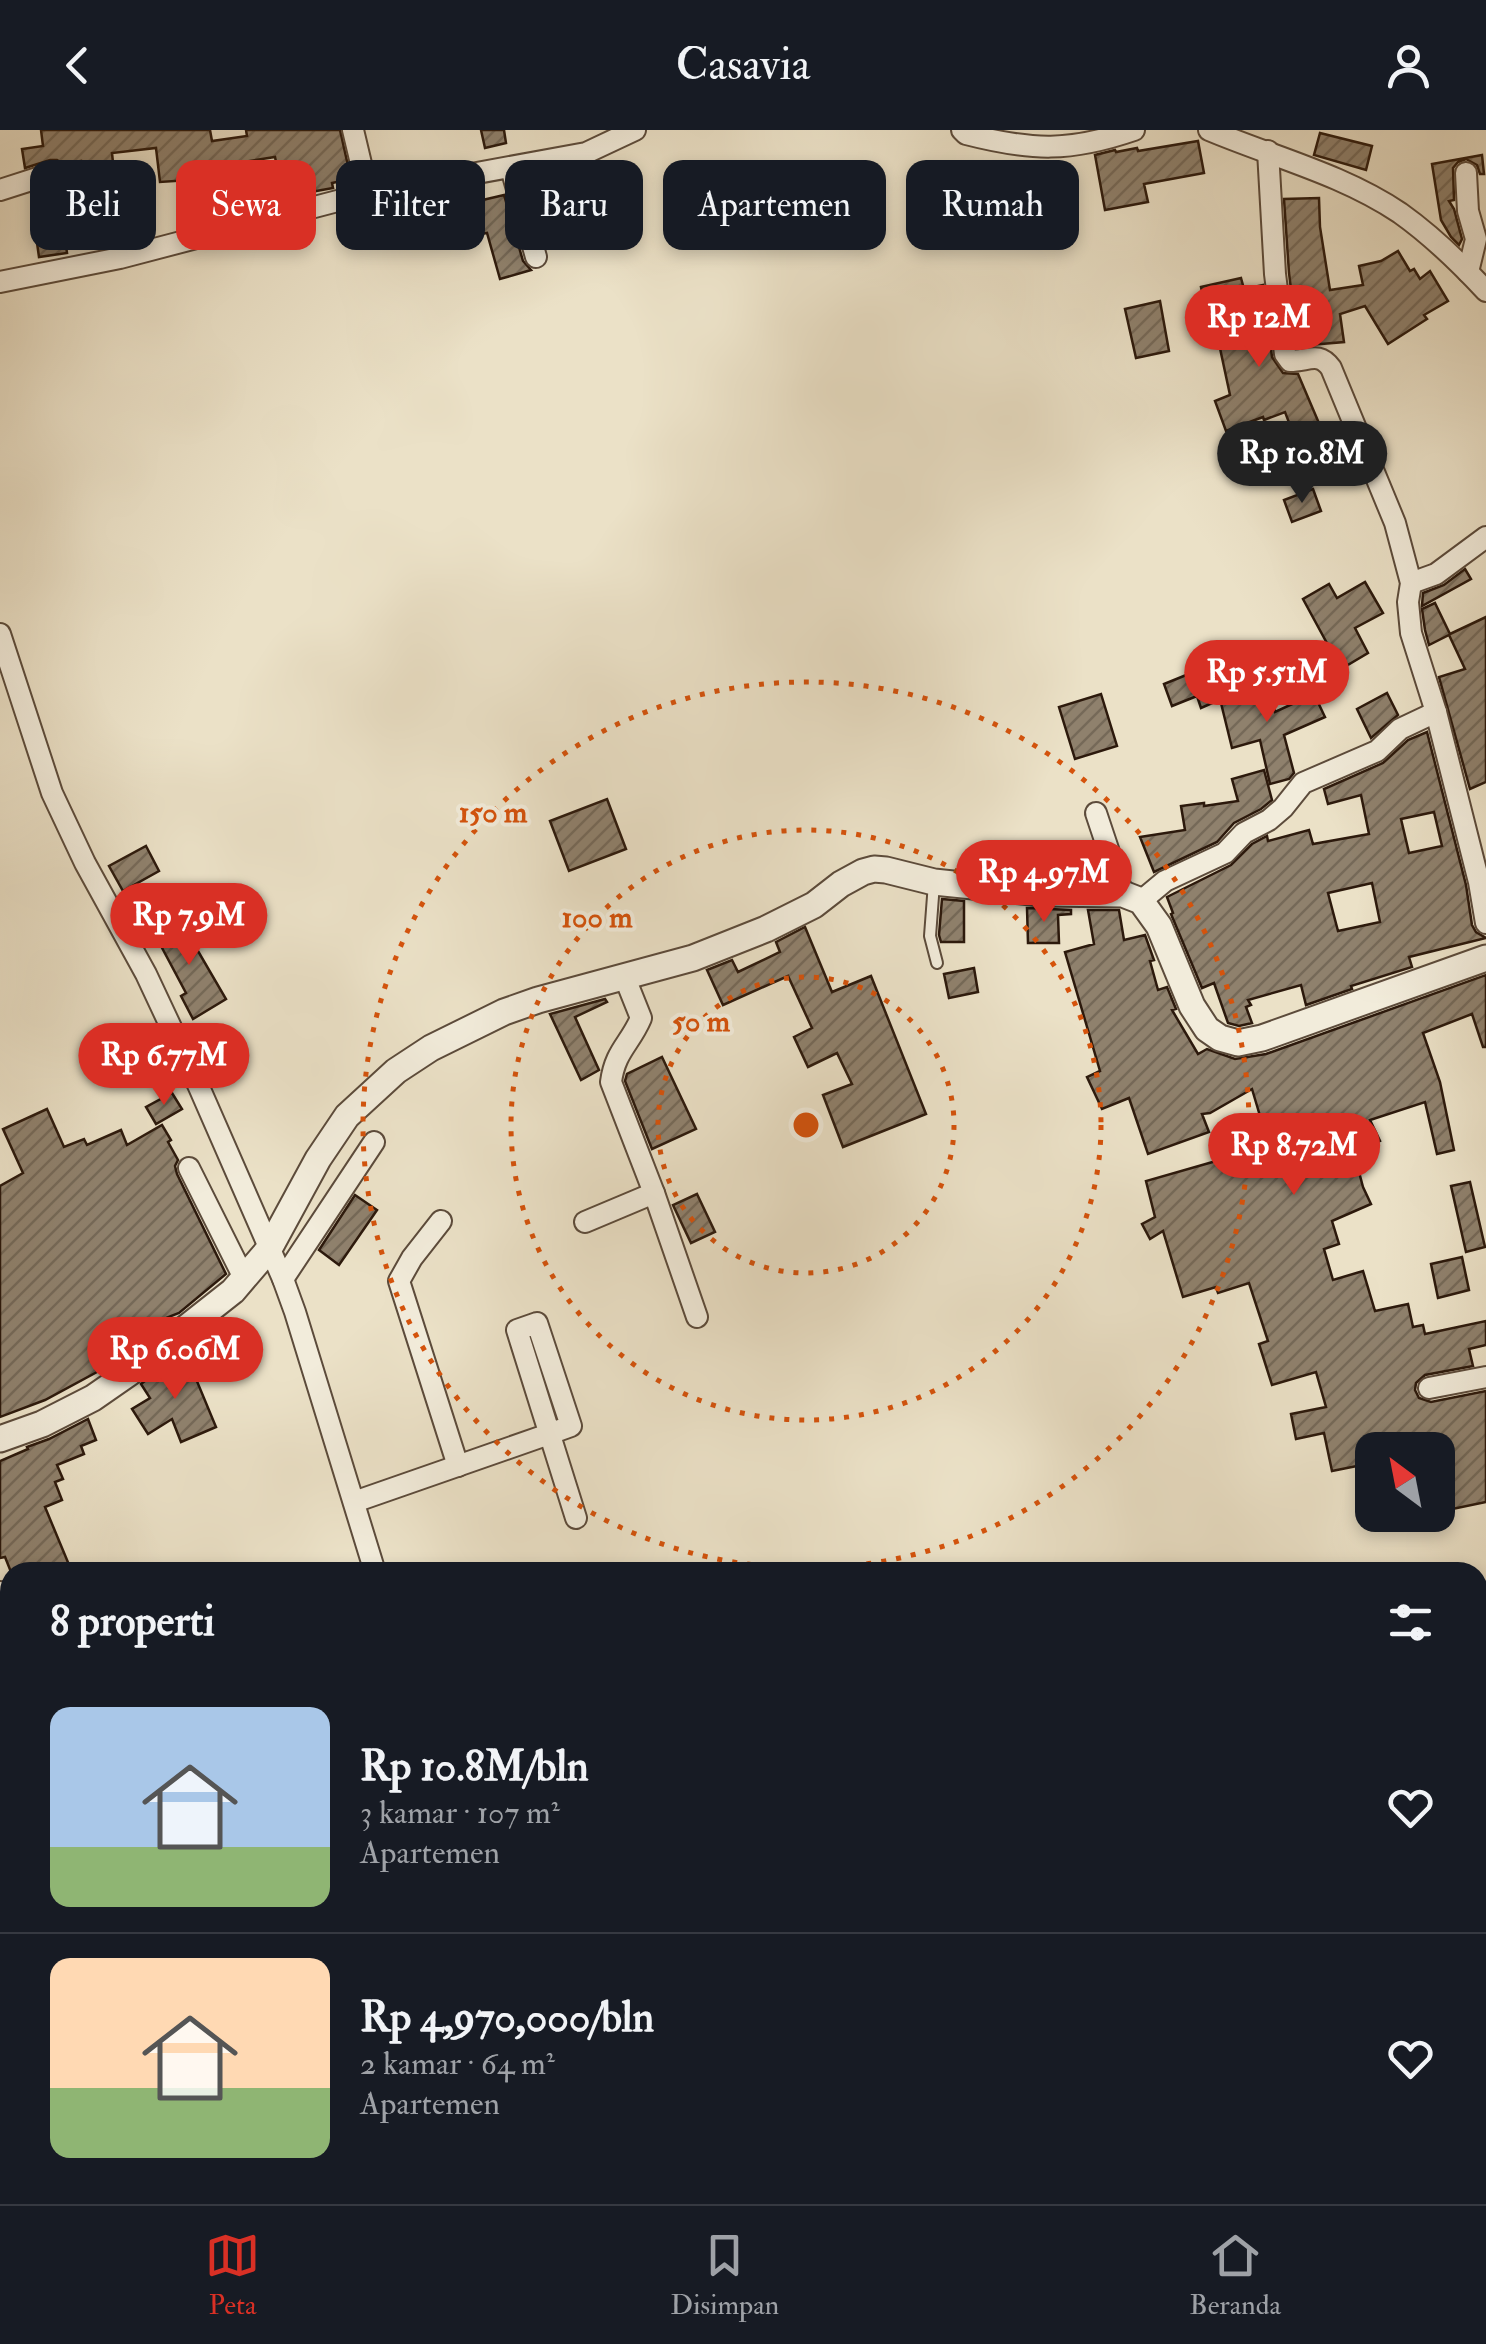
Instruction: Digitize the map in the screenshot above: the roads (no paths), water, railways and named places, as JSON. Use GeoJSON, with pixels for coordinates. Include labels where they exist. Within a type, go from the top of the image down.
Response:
{"type":"FeatureCollection","features":[{"type":"Feature","properties":{"kind":"street"},"geometry":{"type":"LineString","coordinates":[[354,130],[361,160]]}},
{"type":"Feature","properties":{"kind":"street"},"geometry":{"type":"LineString","coordinates":[[554,160],[586,154],[636,130]]}},
{"type":"Feature","properties":{"kind":"street"},"geometry":{"type":"LineString","coordinates":[[962,130],[1002,143],[1055,147],[1074,147],[1134,130]]}},
{"type":"Feature","properties":{"kind":"street"},"geometry":{"type":"LineString","coordinates":[[1209,130],[1354,188],[1397,211],[1424,231],[1486,291]]}},
{"type":"Feature","properties":{"kind":"street"},"geometry":{"type":"LineString","coordinates":[[1268,152],[1275,274],[1286,354],[1290,361],[1319,357],[1331,368],[1394,523],[1410,583],[1411,633],[1436,712],[1486,923]]}},
{"type":"Feature","properties":{"kind":"street"},"geometry":{"type":"LineString","coordinates":[[1466,173],[1468,210],[1476,239],[1468,272]]}},
{"type":"Feature","properties":{"kind":"street"},"geometry":{"type":"LineString","coordinates":[[0,190],[30,180]]}},
{"type":"Feature","properties":{"kind":"street"},"geometry":{"type":"LineString","coordinates":[[0,282],[120,258],[336,201]]}},
{"type":"Feature","properties":{"kind":"street"},"geometry":{"type":"LineString","coordinates":[[534,250],[536,257]]}},
{"type":"Feature","properties":{"kind":"street"},"geometry":{"type":"LineString","coordinates":[[1410,583],[1436,574],[1486,537]]}},
{"type":"Feature","properties":{"kind":"street"},"geometry":{"type":"LineString","coordinates":[[0,634],[52,793],[200,1087],[283,1280],[372,1562]]}},
{"type":"Feature","properties":{"kind":"street"},"geometry":{"type":"LineString","coordinates":[[0,1439],[42,1424],[93,1398],[234,1291],[269,1249],[318,1159],[347,1116],[396,1071],[430,1048],[504,1012],[693,958],[766,929],[874,868],[934,882],[1132,898],[1225,853],[1244,833],[1269,820],[1303,783],[1378,751],[1400,730],[1436,712]]}},
{"type":"Feature","properties":{"kind":"street"},"geometry":{"type":"LineString","coordinates":[[1096,813],[1132,898],[1159,926],[1192,1006],[1207,1029],[1220,1038],[1238,1043],[1274,1033],[1486,958]]}},
{"type":"Feature","properties":{"kind":"street"},"geometry":{"type":"LineString","coordinates":[[625,978],[642,1018],[613,1065],[611,1082],[697,1317]]}},
{"type":"Feature","properties":{"kind":"street"},"geometry":{"type":"LineString","coordinates":[[283,1280],[374,1142]]}},
{"type":"Feature","properties":{"kind":"street"},"geometry":{"type":"LineString","coordinates":[[189,1168],[244,1278]]}},
{"type":"Feature","properties":{"kind":"street"},"geometry":{"type":"LineString","coordinates":[[586,1222],[654,1194]]}},
{"type":"Feature","properties":{"kind":"street"},"geometry":{"type":"LineString","coordinates":[[440,1221],[399,1282],[458,1466]]}},
{"type":"Feature","properties":{"kind":"street"},"geometry":{"type":"LineString","coordinates":[[354,1502],[458,1466],[548,1434],[571,1426],[537,1323],[517,1330],[548,1434],[576,1518]]}},
{"type":"Feature","properties":{"kind":"street"},"geometry":{"type":"LineString","coordinates":[[1430,1388],[1486,1377]]}},
{"type":"Feature","properties":{"kind":"lane"},"geometry":{"type":"LineString","coordinates":[[934,882],[930,936],[938,963]]}}]}
